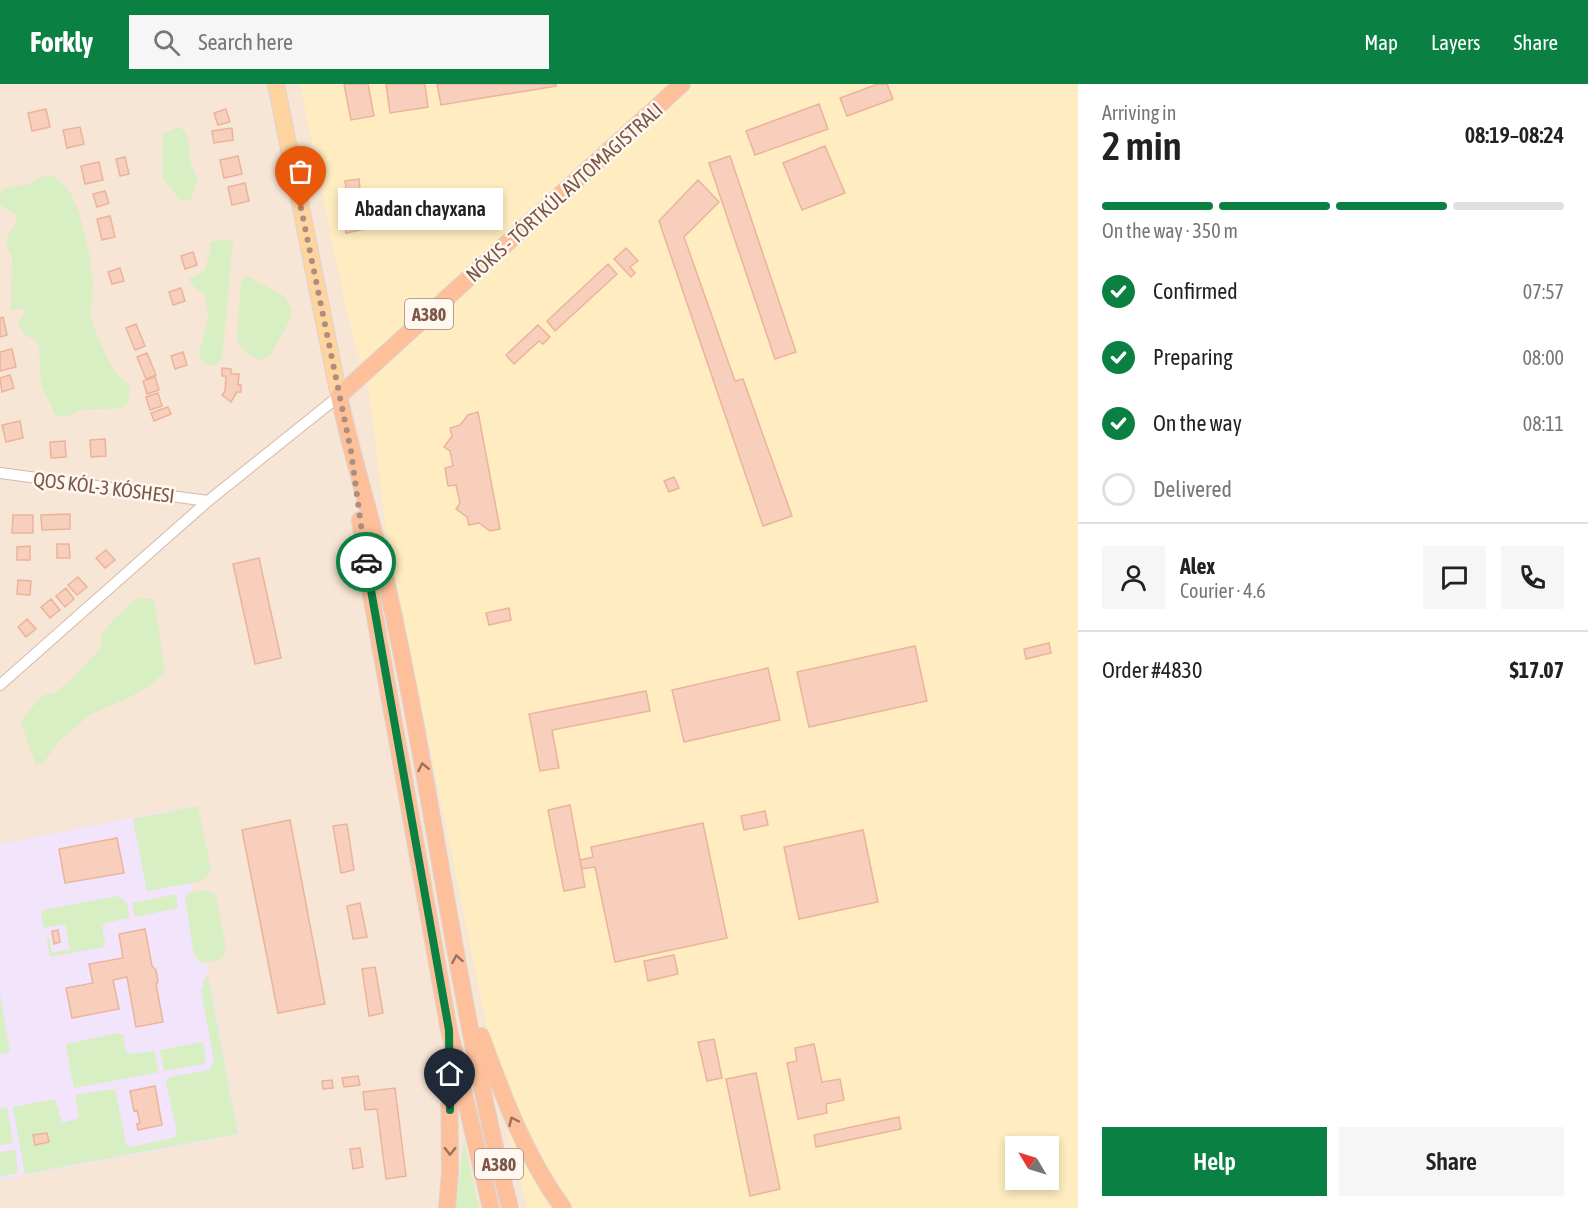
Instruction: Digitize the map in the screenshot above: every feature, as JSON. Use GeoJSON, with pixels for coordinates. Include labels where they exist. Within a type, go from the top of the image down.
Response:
{"type":"FeatureCollection","features":[{"type":"Feature","properties":{"kind":"highway","name":"A380"},"geometry":{"type":"LineString","coordinates":[[510,1208],[462,988],[435,831],[388,589],[351,451],[339,396],[682,84]]}},
{"type":"Feature","properties":{"kind":"highway","name":"A380"},"geometry":{"type":"LineString","coordinates":[[351,451],[370,589],[449,1030],[491,1208]]}},
{"type":"Feature","properties":{"kind":"highway"},"geometry":{"type":"LineString","coordinates":[[462,988],[506,1104],[536,1165],[563,1208]]}},
{"type":"Feature","properties":{"kind":"highway"},"geometry":{"type":"LineString","coordinates":[[447,1208],[450,1172],[449,1030]]}},
{"type":"Feature","properties":{"kind":"main road"},"geometry":{"type":"LineString","coordinates":[[276,84],[339,396]]}},
{"type":"Feature","properties":{"kind":"street"},"geometry":{"type":"LineString","coordinates":[[0,685],[208,501],[339,396]]}},
{"type":"Feature","properties":{"kind":"street","name":"QOS KÓL-3 KÓSHESI"},"geometry":{"type":"LineString","coordinates":[[0,473],[208,501]]}},
{"type":"Feature","properties":{"kind":"shaded area"},"geometry":{"type":"Polygon","coordinates":[[[0,84],[1078,84],[1078,1208],[0,1208],[0,84]]]}},
{"type":"Feature","properties":{"kind":"shaded area"},"geometry":{"type":"Polygon","coordinates":[[[177,809],[239,1135],[0,1180],[0,844],[177,809]]]}},
{"type":"Feature","properties":{"kind":"green space"},"geometry":{"type":"Polygon","coordinates":[[[180,127],[187,134],[191,165],[198,179],[191,200],[180,200],[163,178],[162,134],[180,127]]]}},
{"type":"Feature","properties":{"kind":"green space"},"geometry":{"type":"Polygon","coordinates":[[[52,175],[69,191],[82,222],[93,284],[92,321],[114,371],[130,387],[128,402],[122,408],[79,410],[68,416],[56,416],[41,385],[39,345],[35,339],[26,336],[18,323],[25,312],[22,308],[11,311],[12,257],[7,246],[8,235],[17,222],[15,214],[0,205],[0,196],[3,189],[30,184],[41,177],[52,175]]]}},
{"type":"Feature","properties":{"kind":"green space"},"geometry":{"type":"Polygon","coordinates":[[[222,239],[233,242],[222,358],[216,365],[210,366],[202,361],[199,353],[208,319],[205,294],[194,287],[189,279],[204,271],[210,253],[210,243],[222,239]]]}},
{"type":"Feature","properties":{"kind":"green space"},"geometry":{"type":"Polygon","coordinates":[[[247,276],[284,296],[292,309],[290,320],[270,355],[261,361],[250,355],[237,339],[241,282],[247,276]]]}},
{"type":"Feature","properties":{"kind":"green space"},"geometry":{"type":"Polygon","coordinates":[[[137,598],[154,599],[165,672],[151,685],[130,697],[89,715],[58,742],[44,762],[36,765],[21,722],[37,701],[44,695],[54,693],[71,680],[101,648],[101,636],[112,621],[137,598]]]}},
{"type":"Feature","properties":{"kind":"green space"},"geometry":{"type":"Polygon","coordinates":[[[198,806],[211,869],[209,874],[202,881],[147,891],[133,819],[198,806]]]}},
{"type":"Feature","properties":{"kind":"green space"},"geometry":{"type":"Polygon","coordinates":[[[204,890],[216,896],[226,948],[221,958],[202,963],[194,955],[185,899],[188,893],[204,890]]]}},
{"type":"Feature","properties":{"kind":"green space"},"geometry":{"type":"Polygon","coordinates":[[[176,894],[178,908],[135,917],[132,903],[176,894]]]}},
{"type":"Feature","properties":{"kind":"green space"},"geometry":{"type":"Polygon","coordinates":[[[117,896],[127,903],[129,918],[105,923],[102,927],[105,942],[103,947],[50,957],[46,938],[49,938],[52,953],[70,949],[65,924],[44,928],[41,914],[44,910],[117,896]]]}},
{"type":"Feature","properties":{"kind":"green space"},"geometry":{"type":"Polygon","coordinates":[[[208,976],[238,1134],[25,1174],[13,1107],[55,1099],[62,1123],[79,1118],[75,1095],[112,1089],[116,1092],[126,1145],[131,1147],[175,1137],[177,1133],[166,1082],[170,1077],[209,1070],[214,1061],[201,990],[208,976]]]}},
{"type":"Feature","properties":{"kind":"green space"},"geometry":{"type":"Polygon","coordinates":[[[0,993],[10,1052],[0,1054],[0,993]]]}},
{"type":"Feature","properties":{"kind":"green space"},"geometry":{"type":"Polygon","coordinates":[[[118,1033],[124,1035],[125,1051],[130,1054],[154,1051],[159,1072],[74,1088],[67,1044],[118,1033]]]}},
{"type":"Feature","properties":{"kind":"green space"},"geometry":{"type":"Polygon","coordinates":[[[203,1042],[206,1060],[204,1064],[164,1071],[160,1050],[203,1042]]]}},
{"type":"Feature","properties":{"kind":"green space"},"geometry":{"type":"Polygon","coordinates":[[[7,1107],[13,1143],[0,1145],[0,1108],[7,1107]]]}},
{"type":"Feature","properties":{"kind":"green space"},"geometry":{"type":"Polygon","coordinates":[[[464,1141],[479,1208],[456,1208],[464,1141]]]}},
{"type":"Feature","properties":{"kind":"green space"},"geometry":{"type":"Polygon","coordinates":[[[15,1150],[18,1173],[0,1177],[0,1152],[15,1150]]]}},
{"type":"Feature","properties":{"kind":"sand"},"geometry":{"type":"Polygon","coordinates":[[[300,84],[1078,84],[1078,1208],[528,1208],[509,1137],[385,525],[370,396],[345,304],[300,84]]]}},
{"type":"Feature","properties":{"kind":"building"},"geometry":{"type":"Polygon","coordinates":[[[344,84],[368,84],[374,116],[351,120],[344,84]]]}},
{"type":"Feature","properties":{"kind":"building"},"geometry":{"type":"Polygon","coordinates":[[[386,84],[425,84],[428,107],[390,113],[386,84]]]}},
{"type":"Feature","properties":{"kind":"building"},"geometry":{"type":"Polygon","coordinates":[[[437,84],[556,84],[556,86],[441,105],[437,84]]]}},
{"type":"Feature","properties":{"kind":"building"},"geometry":{"type":"Polygon","coordinates":[[[878,84],[887,84],[893,99],[847,116],[840,98],[878,84]]]}},
{"type":"Feature","properties":{"kind":"building"},"geometry":{"type":"Polygon","coordinates":[[[819,104],[828,129],[755,155],[746,131],[819,104]]]}},
{"type":"Feature","properties":{"kind":"building"},"geometry":{"type":"Polygon","coordinates":[[[46,109],[50,127],[32,131],[28,113],[46,109]]]}},
{"type":"Feature","properties":{"kind":"building"},"geometry":{"type":"Polygon","coordinates":[[[226,109],[230,122],[218,125],[214,113],[226,109]]]}},
{"type":"Feature","properties":{"kind":"building"},"geometry":{"type":"Polygon","coordinates":[[[80,127],[84,144],[67,148],[63,130],[80,127]]]}},
{"type":"Feature","properties":{"kind":"building"},"geometry":{"type":"Polygon","coordinates":[[[232,128],[233,140],[214,143],[212,131],[232,128]]]}},
{"type":"Feature","properties":{"kind":"building"},"geometry":{"type":"Polygon","coordinates":[[[825,146],[845,193],[802,210],[783,163],[825,146]]]}},
{"type":"Feature","properties":{"kind":"building"},"geometry":{"type":"Polygon","coordinates":[[[238,156],[242,174],[224,178],[220,160],[238,156]]]}},
{"type":"Feature","properties":{"kind":"building"},"geometry":{"type":"Polygon","coordinates":[[[730,156],[796,352],[775,359],[709,163],[730,156]]]}},
{"type":"Feature","properties":{"kind":"building"},"geometry":{"type":"Polygon","coordinates":[[[125,157],[129,174],[120,176],[116,159],[125,157]]]}},
{"type":"Feature","properties":{"kind":"building"},"geometry":{"type":"Polygon","coordinates":[[[99,162],[103,180],[85,184],[81,166],[99,162]]]}},
{"type":"Feature","properties":{"kind":"building"},"geometry":{"type":"Polygon","coordinates":[[[359,179],[361,199],[348,201],[345,181],[359,179]]]}},
{"type":"Feature","properties":{"kind":"building"},"geometry":{"type":"Polygon","coordinates":[[[698,180],[719,202],[684,237],[735,381],[743,379],[792,516],[763,526],[659,221],[698,180]]]}},
{"type":"Feature","properties":{"kind":"building"},"geometry":{"type":"Polygon","coordinates":[[[245,183],[249,201],[232,205],[228,187],[245,183]]]}},
{"type":"Feature","properties":{"kind":"building"},"geometry":{"type":"Polygon","coordinates":[[[105,191],[109,203],[97,207],[93,194],[105,191]]]}},
{"type":"Feature","properties":{"kind":"building"},"geometry":{"type":"Polygon","coordinates":[[[361,204],[366,229],[346,233],[342,207],[361,204]]]}},
{"type":"Feature","properties":{"kind":"building"},"geometry":{"type":"Polygon","coordinates":[[[110,216],[115,237],[102,240],[97,219],[110,216]]]}},
{"type":"Feature","properties":{"kind":"building"},"geometry":{"type":"Polygon","coordinates":[[[626,248],[638,261],[630,267],[635,273],[631,277],[614,259],[626,248]]]}},
{"type":"Feature","properties":{"kind":"building"},"geometry":{"type":"Polygon","coordinates":[[[193,252],[197,265],[185,269],[181,256],[193,252]]]}},
{"type":"Feature","properties":{"kind":"building"},"geometry":{"type":"Polygon","coordinates":[[[608,264],[617,274],[555,331],[547,321],[608,264]]]}},
{"type":"Feature","properties":{"kind":"building"},"geometry":{"type":"Polygon","coordinates":[[[120,268],[124,281],[112,284],[108,272],[120,268]]]}},
{"type":"Feature","properties":{"kind":"building"},"geometry":{"type":"Polygon","coordinates":[[[181,288],[185,301],[173,305],[169,292],[181,288]]]}},
{"type":"Feature","properties":{"kind":"building"},"geometry":{"type":"Polygon","coordinates":[[[3,317],[7,335],[0,337],[0,318],[3,317]]]}},
{"type":"Feature","properties":{"kind":"building"},"geometry":{"type":"Polygon","coordinates":[[[136,324],[145,346],[135,350],[126,328],[136,324]]]}},
{"type":"Feature","properties":{"kind":"building"},"geometry":{"type":"Polygon","coordinates":[[[538,325],[550,337],[543,344],[539,341],[514,364],[506,355],[538,325]]]}},
{"type":"Feature","properties":{"kind":"building"},"geometry":{"type":"Polygon","coordinates":[[[12,349],[16,367],[0,371],[0,352],[12,349]]]}},
{"type":"Feature","properties":{"kind":"building"},"geometry":{"type":"Polygon","coordinates":[[[183,352],[187,365],[175,369],[171,356],[183,352]]]}},
{"type":"Feature","properties":{"kind":"building"},"geometry":{"type":"Polygon","coordinates":[[[147,353],[156,375],[146,379],[137,357],[147,353]]]}},
{"type":"Feature","properties":{"kind":"building"},"geometry":{"type":"Polygon","coordinates":[[[222,368],[231,369],[231,374],[239,374],[238,385],[241,385],[241,392],[237,392],[231,402],[222,395],[225,391],[226,376],[222,376],[222,368]]]}},
{"type":"Feature","properties":{"kind":"building"},"geometry":{"type":"Polygon","coordinates":[[[10,375],[14,388],[2,392],[0,378],[10,375]]]}},
{"type":"Feature","properties":{"kind":"building"},"geometry":{"type":"Polygon","coordinates":[[[155,377],[159,390],[147,394],[143,381],[155,377]]]}},
{"type":"Feature","properties":{"kind":"building"},"geometry":{"type":"Polygon","coordinates":[[[158,393],[162,406],[150,410],[146,397],[158,393]]]}},
{"type":"Feature","properties":{"kind":"building"},"geometry":{"type":"Polygon","coordinates":[[[168,407],[171,414],[154,421],[151,413],[168,407]]]}},
{"type":"Feature","properties":{"kind":"building"},"geometry":{"type":"Polygon","coordinates":[[[478,412],[500,529],[490,531],[479,523],[469,525],[467,517],[456,509],[460,503],[456,485],[448,486],[445,468],[453,466],[450,451],[444,447],[452,436],[450,428],[460,425],[468,415],[478,412]]]}},
{"type":"Feature","properties":{"kind":"building"},"geometry":{"type":"Polygon","coordinates":[[[20,421],[23,438],[6,442],[2,425],[20,421]]]}},
{"type":"Feature","properties":{"kind":"building"},"geometry":{"type":"Polygon","coordinates":[[[105,439],[106,456],[91,457],[90,440],[105,439]]]}},
{"type":"Feature","properties":{"kind":"building"},"geometry":{"type":"Polygon","coordinates":[[[65,441],[66,457],[51,458],[50,442],[65,441]]]}},
{"type":"Feature","properties":{"kind":"building"},"geometry":{"type":"Polygon","coordinates":[[[674,477],[679,488],[669,492],[664,481],[674,477]]]}},
{"type":"Feature","properties":{"kind":"building"},"geometry":{"type":"Polygon","coordinates":[[[70,514],[70,529],[42,530],[41,515],[70,514]]]}},
{"type":"Feature","properties":{"kind":"building"},"geometry":{"type":"Polygon","coordinates":[[[13,515],[33,515],[33,533],[12,533],[13,515]]]}},
{"type":"Feature","properties":{"kind":"building"},"geometry":{"type":"Polygon","coordinates":[[[57,544],[69,544],[70,558],[57,558],[57,544]]]}},
{"type":"Feature","properties":{"kind":"building"},"geometry":{"type":"Polygon","coordinates":[[[30,546],[30,560],[17,560],[17,547],[30,546]]]}},
{"type":"Feature","properties":{"kind":"building"},"geometry":{"type":"Polygon","coordinates":[[[106,550],[115,560],[105,568],[96,558],[106,550]]]}},
{"type":"Feature","properties":{"kind":"building"},"geometry":{"type":"Polygon","coordinates":[[[259,558],[281,658],[255,664],[233,564],[259,558]]]}},
{"type":"Feature","properties":{"kind":"building"},"geometry":{"type":"Polygon","coordinates":[[[78,577],[87,587],[77,595],[68,585],[78,577]]]}},
{"type":"Feature","properties":{"kind":"building"},"geometry":{"type":"Polygon","coordinates":[[[18,580],[31,581],[30,595],[17,594],[18,580]]]}},
{"type":"Feature","properties":{"kind":"building"},"geometry":{"type":"Polygon","coordinates":[[[66,588],[74,599],[65,607],[56,596],[66,588]]]}},
{"type":"Feature","properties":{"kind":"building"},"geometry":{"type":"Polygon","coordinates":[[[51,599],[60,610],[50,618],[41,607],[51,599]]]}},
{"type":"Feature","properties":{"kind":"building"},"geometry":{"type":"Polygon","coordinates":[[[509,608],[511,620],[489,625],[486,613],[509,608]]]}},
{"type":"Feature","properties":{"kind":"building"},"geometry":{"type":"Polygon","coordinates":[[[27,619],[36,629],[26,637],[18,627],[27,619]]]}},
{"type":"Feature","properties":{"kind":"building"},"geometry":{"type":"Polygon","coordinates":[[[1049,643],[1051,653],[1026,659],[1024,649],[1049,643]]]}},
{"type":"Feature","properties":{"kind":"building"},"geometry":{"type":"Polygon","coordinates":[[[915,646],[927,701],[809,727],[797,672],[915,646]]]}},
{"type":"Feature","properties":{"kind":"building"},"geometry":{"type":"Polygon","coordinates":[[[768,668],[780,720],[684,742],[672,690],[768,668]]]}},
{"type":"Feature","properties":{"kind":"building"},"geometry":{"type":"Polygon","coordinates":[[[646,691],[650,711],[552,730],[559,768],[540,771],[529,714],[646,691]]]}},
{"type":"Feature","properties":{"kind":"building"},"geometry":{"type":"Polygon","coordinates":[[[570,805],[585,887],[564,891],[548,810],[570,805]]]}},
{"type":"Feature","properties":{"kind":"building"},"geometry":{"type":"Polygon","coordinates":[[[765,811],[768,825],[744,830],[741,816],[765,811]]]}},
{"type":"Feature","properties":{"kind":"building"},"geometry":{"type":"Polygon","coordinates":[[[290,820],[325,1004],[278,1013],[242,830],[290,820]]]}},
{"type":"Feature","properties":{"kind":"building"},"geometry":{"type":"Polygon","coordinates":[[[703,823],[727,938],[615,962],[595,867],[582,869],[580,860],[593,857],[591,847],[703,823]]]}},
{"type":"Feature","properties":{"kind":"building"},"geometry":{"type":"Polygon","coordinates":[[[347,824],[354,870],[341,873],[333,826],[347,824]]]}},
{"type":"Feature","properties":{"kind":"building"},"geometry":{"type":"Polygon","coordinates":[[[863,830],[878,902],[799,919],[784,847],[863,830]]]}},
{"type":"Feature","properties":{"kind":"building"},"geometry":{"type":"Polygon","coordinates":[[[117,838],[124,873],[65,883],[59,849],[117,838]]]}},
{"type":"Feature","properties":{"kind":"building"},"geometry":{"type":"Polygon","coordinates":[[[360,903],[367,937],[353,939],[347,906],[360,903]]]}},
{"type":"Feature","properties":{"kind":"building"},"geometry":{"type":"Polygon","coordinates":[[[145,929],[152,966],[156,970],[158,982],[156,984],[163,1022],[136,1027],[127,977],[113,980],[119,1009],[72,1018],[66,988],[93,983],[89,964],[123,958],[119,934],[145,929]]]}},
{"type":"Feature","properties":{"kind":"building"},"geometry":{"type":"Polygon","coordinates":[[[58,930],[60,942],[54,944],[52,931],[58,930]]]}},
{"type":"Feature","properties":{"kind":"building"},"geometry":{"type":"Polygon","coordinates":[[[674,955],[678,974],[648,981],[644,961],[674,955]]]}},
{"type":"Feature","properties":{"kind":"building"},"geometry":{"type":"Polygon","coordinates":[[[375,967],[383,1013],[369,1016],[362,969],[375,967]]]}},
{"type":"Feature","properties":{"kind":"building"},"geometry":{"type":"Polygon","coordinates":[[[714,1039],[722,1078],[707,1081],[698,1042],[714,1039]]]}},
{"type":"Feature","properties":{"kind":"building"},"geometry":{"type":"Polygon","coordinates":[[[814,1044],[822,1082],[840,1079],[844,1100],[826,1104],[827,1113],[798,1119],[787,1063],[797,1061],[795,1048],[814,1044]]]}},
{"type":"Feature","properties":{"kind":"building"},"geometry":{"type":"Polygon","coordinates":[[[756,1073],[780,1189],[750,1196],[726,1079],[756,1073]]]}},
{"type":"Feature","properties":{"kind":"building"},"geometry":{"type":"Polygon","coordinates":[[[358,1076],[360,1085],[344,1087],[342,1078],[358,1076]]]}},
{"type":"Feature","properties":{"kind":"building"},"geometry":{"type":"Polygon","coordinates":[[[332,1080],[333,1088],[323,1089],[322,1081],[332,1080]]]}},
{"type":"Feature","properties":{"kind":"building"},"geometry":{"type":"Polygon","coordinates":[[[155,1086],[162,1125],[138,1130],[137,1124],[140,1123],[137,1110],[134,1111],[130,1091],[155,1086]]]}},
{"type":"Feature","properties":{"kind":"building"},"geometry":{"type":"Polygon","coordinates":[[[395,1088],[406,1176],[386,1179],[377,1109],[365,1110],[363,1092],[395,1088]]]}},
{"type":"Feature","properties":{"kind":"building"},"geometry":{"type":"Polygon","coordinates":[[[899,1117],[901,1129],[816,1147],[814,1135],[899,1117]]]}},
{"type":"Feature","properties":{"kind":"building"},"geometry":{"type":"Polygon","coordinates":[[[47,1133],[49,1142],[35,1145],[33,1135],[47,1133]]]}},
{"type":"Feature","properties":{"kind":"building"},"geometry":{"type":"Polygon","coordinates":[[[360,1148],[363,1167],[353,1169],[350,1149],[360,1148]]]}},
{"type":"Feature","properties":{"kind":"way so far"},"geometry":{"type":"LineString","coordinates":[[301,208],[351,451],[366,562]]}},
{"type":"Feature","properties":{"kind":"place","name":"Abadan chayxana"},"geometry":{"type":"Point","coordinates":[301,208]}},
{"type":"Feature","properties":{"kind":"route"},"geometry":{"type":"LineString","coordinates":[[366,562],[449,1030],[450,1110]]}}]}
